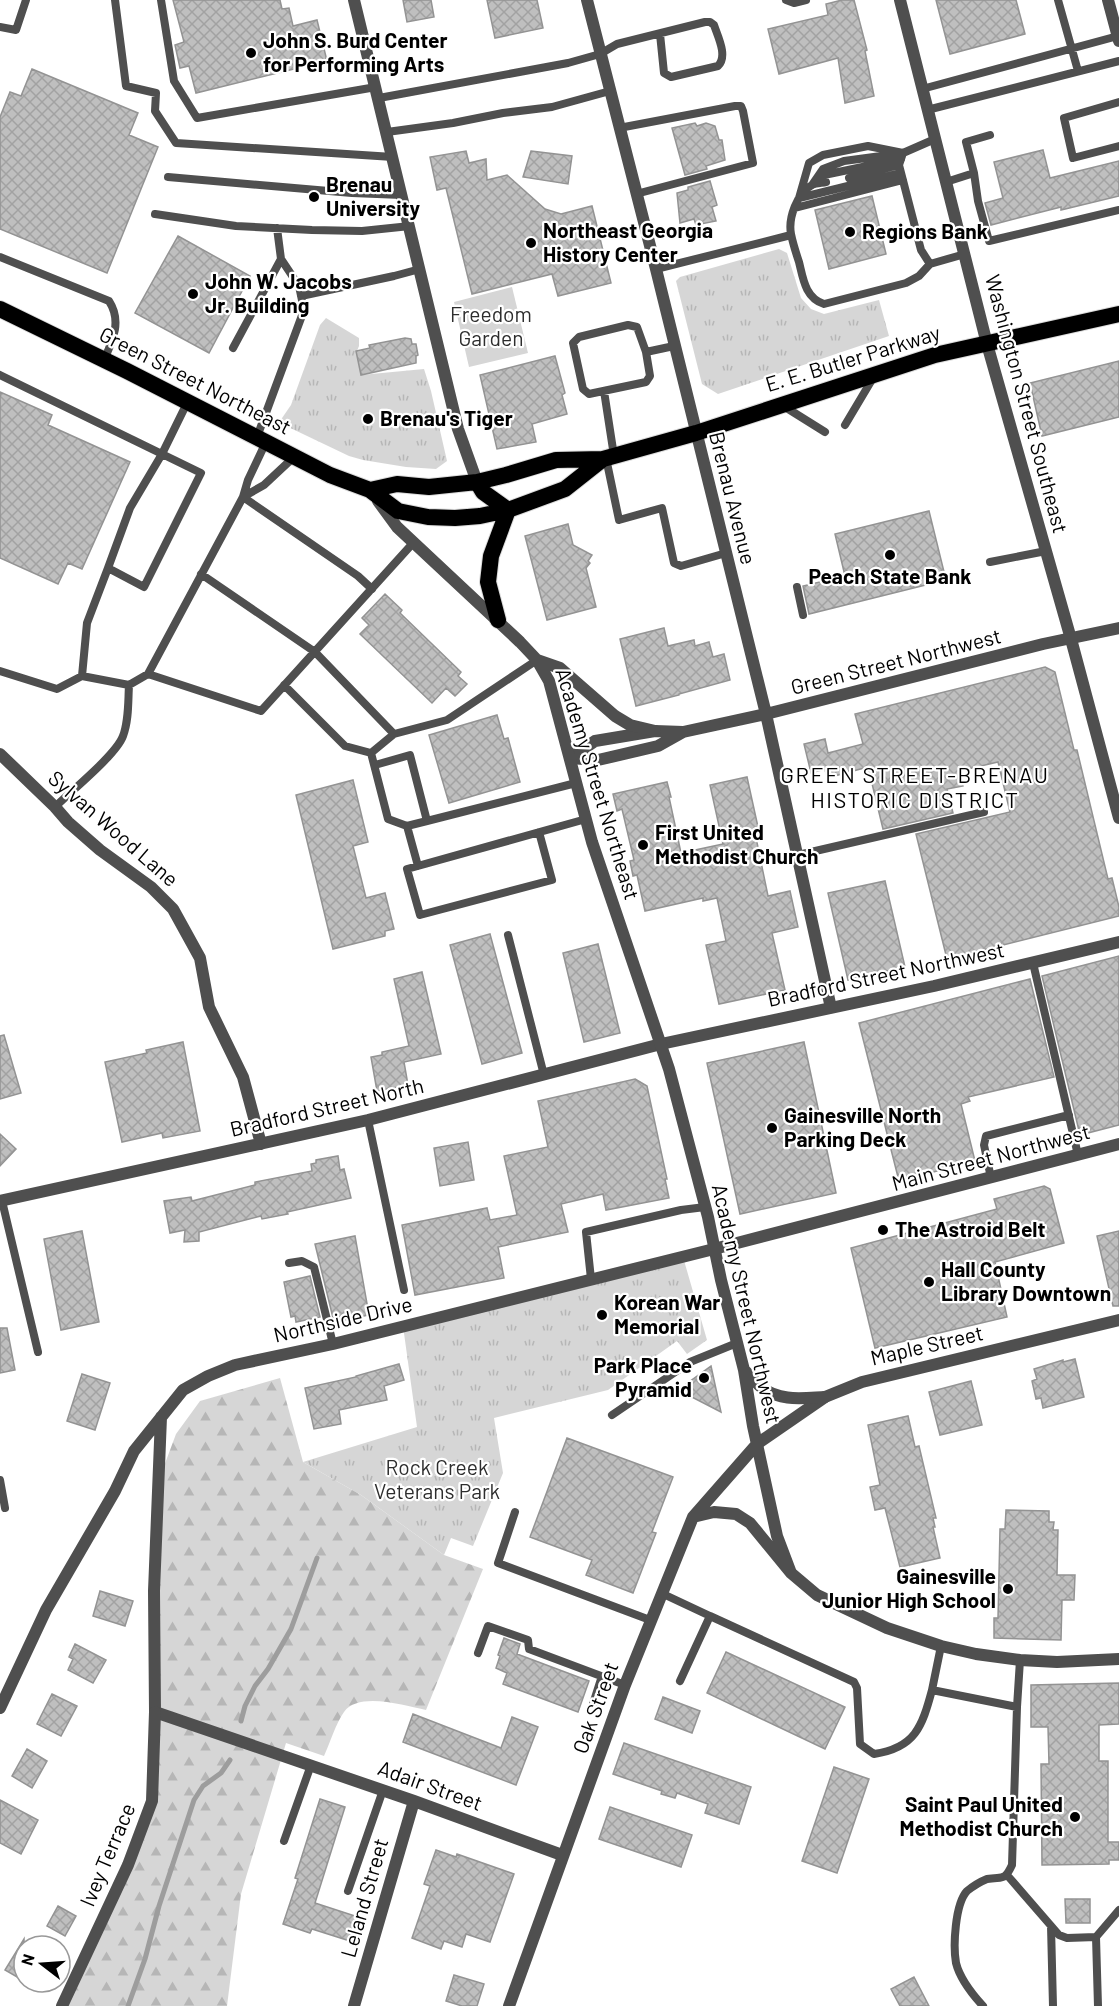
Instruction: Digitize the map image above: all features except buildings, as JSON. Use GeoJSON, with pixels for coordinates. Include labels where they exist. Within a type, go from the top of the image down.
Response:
{"type":"FeatureCollection","features":[{"type":"Feature","properties":{"kind":"highway","name":"Green Street Northeast"},"geometry":{"type":"LineString","coordinates":[[0,309],[330,475],[370,490]]}},
{"type":"Feature","properties":{"kind":"highway","name":"E. E. Butler Parkway"},"geometry":{"type":"LineString","coordinates":[[370,490],[397,484],[429,487],[477,482],[556,460],[608,457],[696,433],[936,355],[1119,314]]}},
{"type":"Feature","properties":{"kind":"highway","name":"E. E. Butler Parkway"},"geometry":{"type":"LineString","coordinates":[[370,490],[398,511],[428,517],[480,516],[508,510],[565,489],[608,457]]}},
{"type":"Feature","properties":{"kind":"highway"},"geometry":{"type":"LineString","coordinates":[[477,482],[490,499],[508,510],[491,556],[488,582],[498,620]]}},
{"type":"Feature","properties":{"kind":"street"},"geometry":{"type":"LineString","coordinates":[[354,0],[458,429],[477,482]]}},
{"type":"Feature","properties":{"kind":"street","name":"Brenau Avenue"},"geometry":{"type":"LineString","coordinates":[[586,0],[656,269],[766,714],[831,1008]]}},
{"type":"Feature","properties":{"kind":"street","name":"Washington Street Southeast"},"geometry":{"type":"LineString","coordinates":[[900,0],[987,344],[1119,818]]}},
{"type":"Feature","properties":{"kind":"street"},"geometry":{"type":"LineString","coordinates":[[1108,0],[1118,39]]}},
{"type":"Feature","properties":{"kind":"street","name":"Academy Street Northeast"},"geometry":{"type":"LineString","coordinates":[[370,490],[398,527],[498,620],[537,660],[549,681],[592,842],[661,1044]]}},
{"type":"Feature","properties":{"kind":"street","name":"Green Street Northwest"},"geometry":{"type":"LineString","coordinates":[[570,758],[595,741],[655,731],[683,732],[766,714],[1119,627]]}},
{"type":"Feature","properties":{"kind":"street"},"geometry":{"type":"LineString","coordinates":[[537,660],[560,668],[615,716],[630,725],[655,731]]}},
{"type":"Feature","properties":{"kind":"street","name":"Green Street Northwest"},"geometry":{"type":"LineString","coordinates":[[570,758],[598,760],[658,746],[683,732]]}},
{"type":"Feature","properties":{"kind":"street","name":"Sylvan Wood Lane"},"geometry":{"type":"LineString","coordinates":[[0,754],[68,822],[100,850],[151,887],[173,909],[200,957],[210,1007],[243,1077],[261,1144]]}},
{"type":"Feature","properties":{"kind":"street","name":"Bradford Street Northwest"},"geometry":{"type":"LineString","coordinates":[[661,1044],[1034,963],[1119,942]]}},
{"type":"Feature","properties":{"kind":"street","name":"Bradford Street North"},"geometry":{"type":"LineString","coordinates":[[1,1201],[368,1120],[661,1044]]}},
{"type":"Feature","properties":{"kind":"street","name":"Academy Street Northwest"},"geometry":{"type":"LineString","coordinates":[[661,1044],[705,1207],[744,1370],[777,1536],[791,1573]]}},
{"type":"Feature","properties":{"kind":"street","name":"Main Street Northwest"},"geometry":{"type":"LineString","coordinates":[[873,1208],[1119,1144]]}},
{"type":"Feature","properties":{"kind":"street","name":"Northside Drive"},"geometry":{"type":"LineString","coordinates":[[0,1708],[46,1611],[115,1491],[134,1450],[183,1390],[208,1376],[236,1365],[333,1344],[873,1208]]}},
{"type":"Feature","properties":{"kind":"street","name":"Maple Street"},"geometry":{"type":"LineString","coordinates":[[757,1444],[825,1397],[862,1382],[1119,1320]]}},
{"type":"Feature","properties":{"kind":"street"},"geometry":{"type":"LineString","coordinates":[[744,1370],[775,1395],[785,1398],[825,1397]]}},
{"type":"Feature","properties":{"kind":"street","name":"Ivey Terrace"},"geometry":{"type":"LineString","coordinates":[[62,2006],[128,1865],[152,1801],[155,1712],[154,1591],[161,1417]]}},
{"type":"Feature","properties":{"kind":"street","name":"Oak Street"},"geometry":{"type":"LineString","coordinates":[[512,2005],[562,1855],[625,1685],[693,1517],[757,1444]]}},
{"type":"Feature","properties":{"kind":"street"},"geometry":{"type":"LineString","coordinates":[[693,1517],[714,1512],[736,1514],[750,1523],[791,1573],[817,1595],[887,1628],[941,1646],[1020,1660],[1058,1662],[1119,1659]]}},
{"type":"Feature","properties":{"kind":"street","name":"Adair Street"},"geometry":{"type":"LineString","coordinates":[[155,1712],[383,1790],[562,1855]]}},
{"type":"Feature","properties":{"kind":"street","name":"Leland Street"},"geometry":{"type":"LineString","coordinates":[[354,2006],[414,1801]]}},
{"type":"Feature","properties":{"kind":"lane"},"geometry":{"type":"LineString","coordinates":[[0,27],[16,30],[26,0]]}},
{"type":"Feature","properties":{"kind":"lane"},"geometry":{"type":"LineString","coordinates":[[115,0],[126,86],[156,93],[155,111],[176,143],[393,157]]}},
{"type":"Feature","properties":{"kind":"lane"},"geometry":{"type":"LineString","coordinates":[[161,0],[174,81],[197,118],[493,78],[600,54],[617,44],[710,22],[714,25],[723,57],[721,64],[667,77],[664,73],[660,34]]}},
{"type":"Feature","properties":{"kind":"lane"},"geometry":{"type":"LineString","coordinates":[[786,0],[794,3],[806,0]]}},
{"type":"Feature","properties":{"kind":"lane"},"geometry":{"type":"LineString","coordinates":[[1058,0],[1078,71]]}},
{"type":"Feature","properties":{"kind":"lane"},"geometry":{"type":"LineString","coordinates":[[922,89],[1118,39]]}},
{"type":"Feature","properties":{"kind":"lane"},"geometry":{"type":"LineString","coordinates":[[927,110],[1119,61]]}},
{"type":"Feature","properties":{"kind":"lane"},"geometry":{"type":"LineString","coordinates":[[387,132],[453,123],[502,112],[552,107],[610,91]]}},
{"type":"Feature","properties":{"kind":"lane"},"geometry":{"type":"LineString","coordinates":[[1119,102],[1064,118],[1073,158],[1119,146]]}},
{"type":"Feature","properties":{"kind":"lane"},"geometry":{"type":"LineString","coordinates":[[619,128],[741,106],[753,163],[636,195]]}},
{"type":"Feature","properties":{"kind":"lane"},"geometry":{"type":"LineString","coordinates":[[990,135],[966,142],[989,241],[1119,210]]}},
{"type":"Feature","properties":{"kind":"lane"},"geometry":{"type":"LineString","coordinates":[[795,208],[901,166],[935,139]]}},
{"type":"Feature","properties":{"kind":"lane"},"geometry":{"type":"LineString","coordinates":[[930,264],[921,250],[901,166],[868,147],[823,154],[809,163],[790,222],[791,235],[810,294],[817,302],[824,304],[906,283],[920,276],[930,264],[964,254]]}},
{"type":"Feature","properties":{"kind":"lane"},"geometry":{"type":"LineString","coordinates":[[849,178],[901,166]]}},
{"type":"Feature","properties":{"kind":"lane"},"geometry":{"type":"LineString","coordinates":[[799,198],[824,175],[901,166]]}},
{"type":"Feature","properties":{"kind":"lane"},"geometry":{"type":"LineString","coordinates":[[799,198],[901,166]]}},
{"type":"Feature","properties":{"kind":"lane"},"geometry":{"type":"LineString","coordinates":[[946,182],[974,173]]}},
{"type":"Feature","properties":{"kind":"lane"},"geometry":{"type":"LineString","coordinates":[[168,177],[352,193],[402,195]]}},
{"type":"Feature","properties":{"kind":"lane"},"geometry":{"type":"LineString","coordinates":[[812,185],[826,182]]}},
{"type":"Feature","properties":{"kind":"lane"},"geometry":{"type":"LineString","coordinates":[[155,214],[236,226],[277,228],[362,231],[410,226]]}},
{"type":"Feature","properties":{"kind":"lane"},"geometry":{"type":"LineString","coordinates":[[0,671],[57,689],[82,676],[129,685],[148,674],[243,497],[303,310],[298,286],[281,259],[277,228]]}},
{"type":"Feature","properties":{"kind":"lane"},"geometry":{"type":"LineString","coordinates":[[656,269],[791,235]]}},
{"type":"Feature","properties":{"kind":"lane"},"geometry":{"type":"LineString","coordinates":[[0,257],[110,301],[116,310],[116,326],[104,360]]}},
{"type":"Feature","properties":{"kind":"lane"},"geometry":{"type":"LineString","coordinates":[[233,348],[281,259]]}},
{"type":"Feature","properties":{"kind":"lane"},"geometry":{"type":"LineString","coordinates":[[301,296],[420,269]]}},
{"type":"Feature","properties":{"kind":"lane"},"geometry":{"type":"LineString","coordinates":[[628,325],[637,327],[646,352],[650,376],[645,382],[589,394],[583,389],[573,343],[579,337],[628,325]]}},
{"type":"Feature","properties":{"kind":"lane"},"geometry":{"type":"LineString","coordinates":[[646,352],[674,346]]}},
{"type":"Feature","properties":{"kind":"lane"},"geometry":{"type":"LineString","coordinates":[[845,425],[875,374]]}},
{"type":"Feature","properties":{"kind":"lane"},"geometry":{"type":"LineString","coordinates":[[0,375],[201,473],[144,587],[108,568]]}},
{"type":"Feature","properties":{"kind":"lane"},"geometry":{"type":"LineString","coordinates":[[604,391],[608,457],[619,520],[662,508],[674,563],[677,566],[726,553]]}},
{"type":"Feature","properties":{"kind":"lane"},"geometry":{"type":"LineString","coordinates":[[82,676],[87,623],[130,508],[162,454],[188,402]]}},
{"type":"Feature","properties":{"kind":"lane"},"geometry":{"type":"LineString","coordinates":[[781,404],[825,432]]}},
{"type":"Feature","properties":{"kind":"lane"},"geometry":{"type":"LineString","coordinates":[[243,497],[264,485],[295,456]]}},
{"type":"Feature","properties":{"kind":"lane"},"geometry":{"type":"LineString","coordinates":[[243,497],[358,576],[372,589]]}},
{"type":"Feature","properties":{"kind":"lane"},"geometry":{"type":"LineString","coordinates":[[148,674],[261,711],[414,542]]}},
{"type":"Feature","properties":{"kind":"lane"},"geometry":{"type":"LineString","coordinates":[[990,562],[1046,551]]}},
{"type":"Feature","properties":{"kind":"lane"},"geometry":{"type":"LineString","coordinates":[[201,574],[315,652],[394,734]]}},
{"type":"Feature","properties":{"kind":"lane"},"geometry":{"type":"LineString","coordinates":[[797,587],[803,615]]}},
{"type":"Feature","properties":{"kind":"lane"},"geometry":{"type":"LineString","coordinates":[[371,753],[394,734],[447,720],[537,660]]}},
{"type":"Feature","properties":{"kind":"lane"},"geometry":{"type":"LineString","coordinates":[[55,807],[112,752],[122,739],[127,722],[129,685]]}},
{"type":"Feature","properties":{"kind":"lane"},"geometry":{"type":"LineString","coordinates":[[284,686],[345,746],[371,753]]}},
{"type":"Feature","properties":{"kind":"lane"},"geometry":{"type":"LineString","coordinates":[[371,753],[388,819],[407,826],[576,783]]}},
{"type":"Feature","properties":{"kind":"lane"},"geometry":{"type":"LineString","coordinates":[[375,765],[410,755],[427,821]]}},
{"type":"Feature","properties":{"kind":"lane"},"geometry":{"type":"LineString","coordinates":[[798,855],[984,812]]}},
{"type":"Feature","properties":{"kind":"lane"},"geometry":{"type":"LineString","coordinates":[[539,832],[552,880],[420,915],[407,869],[539,832],[586,819]]}},
{"type":"Feature","properties":{"kind":"lane"},"geometry":{"type":"LineString","coordinates":[[407,826],[418,866]]}},
{"type":"Feature","properties":{"kind":"lane"},"geometry":{"type":"LineString","coordinates":[[508,935],[544,1075]]}},
{"type":"Feature","properties":{"kind":"lane"},"geometry":{"type":"LineString","coordinates":[[1034,963],[1078,1155]]}},
{"type":"Feature","properties":{"kind":"lane"},"geometry":{"type":"LineString","coordinates":[[991,1178],[984,1145],[986,1136],[1069,1115]]}},
{"type":"Feature","properties":{"kind":"lane"},"geometry":{"type":"LineString","coordinates":[[368,1120],[404,1290]]}},
{"type":"Feature","properties":{"kind":"lane"},"geometry":{"type":"LineString","coordinates":[[1,1201],[38,1352]]}},
{"type":"Feature","properties":{"kind":"lane"},"geometry":{"type":"LineString","coordinates":[[591,1279],[586,1232],[681,1210],[705,1207]]}},
{"type":"Feature","properties":{"kind":"lane"},"geometry":{"type":"LineString","coordinates":[[289,1263],[302,1261],[314,1267],[333,1344]]}},
{"type":"Feature","properties":{"kind":"lane"},"geometry":{"type":"LineString","coordinates":[[612,1415],[690,1362],[737,1343]]}},
{"type":"Feature","properties":{"kind":"lane"},"geometry":{"type":"LineString","coordinates":[[0,1480],[5,1508]]}},
{"type":"Feature","properties":{"kind":"lane"},"geometry":{"type":"LineString","coordinates":[[515,1512],[498,1563],[650,1620]]}},
{"type":"Feature","properties":{"kind":"lane"},"geometry":{"type":"LineString","coordinates":[[661,1593],[854,1682],[857,1688],[860,1744],[874,1754],[890,1752],[903,1746],[914,1735],[925,1716],[941,1646]]}},
{"type":"Feature","properties":{"kind":"lane"},"geometry":{"type":"LineString","coordinates":[[680,1681],[710,1616]]}},
{"type":"Feature","properties":{"kind":"lane"},"geometry":{"type":"LineString","coordinates":[[478,1653],[489,1626],[528,1640],[529,1649],[625,1685]]}},
{"type":"Feature","properties":{"kind":"lane"},"geometry":{"type":"LineString","coordinates":[[983,2006],[968,1988],[956,1964],[955,1934],[959,1909],[966,1892],[986,1880],[1002,1879],[1012,1865],[1020,1660]]}},
{"type":"Feature","properties":{"kind":"lane"},"geometry":{"type":"LineString","coordinates":[[592,1704],[602,1676]]}},
{"type":"Feature","properties":{"kind":"lane"},"geometry":{"type":"LineString","coordinates":[[932,1690],[1017,1707]]}},
{"type":"Feature","properties":{"kind":"lane"},"geometry":{"type":"LineString","coordinates":[[284,1841],[311,1765]]}},
{"type":"Feature","properties":{"kind":"lane"},"geometry":{"type":"LineString","coordinates":[[348,1891],[383,1790]]}},
{"type":"Feature","properties":{"kind":"lane"},"geometry":{"type":"LineString","coordinates":[[1007,1875],[1059,1935],[1067,1938],[1096,1937]]}},
{"type":"Feature","properties":{"kind":"lane"},"geometry":{"type":"LineString","coordinates":[[1098,2006],[1096,1937],[1119,1910]]}},
{"type":"Feature","properties":{"kind":"lane"},"geometry":{"type":"LineString","coordinates":[[1051,1926],[1053,2006]]}},
{"type":"Feature","properties":{"kind":"green space"},"geometry":{"type":"Polygon","coordinates":[[[779,249],[787,253],[801,298],[811,309],[824,314],[879,300],[889,336],[718,394],[702,384],[676,281],[680,277],[779,249]]]}},
{"type":"Feature","properties":{"kind":"green space","name":"Freedom Garden"},"geometry":{"type":"Polygon","coordinates":[[[512,287],[528,353],[469,367],[454,302],[512,287]]]}},
{"type":"Feature","properties":{"kind":"green space"},"geometry":{"type":"Polygon","coordinates":[[[326,318],[359,338],[357,351],[361,375],[424,369],[447,461],[436,469],[363,460],[349,456],[282,424],[280,421],[291,405],[320,325],[326,318]]]}},
{"type":"Feature","properties":{"kind":"green space","name":"Rock Creek Veterans Park"},"geometry":{"type":"Polygon","coordinates":[[[683,1257],[707,1340],[687,1354],[677,1341],[608,1390],[494,1418],[503,1473],[473,1546],[451,1538],[444,1555],[361,1495],[303,1462],[417,1427],[403,1326],[683,1257]]]}},
{"type":"Feature","properties":{"kind":"green space"},"geometry":{"type":"Polygon","coordinates":[[[280,1378],[303,1462],[361,1495],[444,1555],[483,1569],[426,1710],[395,1703],[360,1702],[344,1712],[324,1756],[286,1743],[241,1894],[227,2006],[61,2006],[66,1994],[72,1994],[72,1981],[152,1801],[160,1477],[176,1434],[200,1401],[280,1378]]]}},
{"type":"Feature","properties":{"kind":"waterway"},"geometry":{"type":"LineString","coordinates":[[241,1721],[245,1706],[255,1686],[268,1669],[291,1629],[317,1558]]}},
{"type":"Feature","properties":{"kind":"waterway"},"geometry":{"type":"LineString","coordinates":[[128,2006],[145,1959],[159,1906],[194,1800],[203,1786],[221,1773],[230,1760]]}},
{"type":"Feature","properties":{"kind":"place","name":"John S. Burd Center for Performing Arts"},"geometry":{"type":"Point","coordinates":[251,53]}},
{"type":"Feature","properties":{"kind":"place","name":"Brenau University"},"geometry":{"type":"Point","coordinates":[314,197]}},
{"type":"Feature","properties":{"kind":"place","name":"Regions Bank"},"geometry":{"type":"Point","coordinates":[850,232]}},
{"type":"Feature","properties":{"kind":"place","name":"Northeast Georgia History Center"},"geometry":{"type":"Point","coordinates":[531,243]}},
{"type":"Feature","properties":{"kind":"place","name":"John W. Jacobs Jr. Building"},"geometry":{"type":"Point","coordinates":[193,294]}},
{"type":"Feature","properties":{"kind":"place","name":"Brenau's Tiger"},"geometry":{"type":"Point","coordinates":[368,419]}},
{"type":"Feature","properties":{"kind":"place","name":"Peach State Bank"},"geometry":{"type":"Point","coordinates":[890,555]}},
{"type":"Feature","properties":{"kind":"place","name":"First United Methodist Church"},"geometry":{"type":"Point","coordinates":[643,845]}},
{"type":"Feature","properties":{"kind":"place","name":"Gainesville North Parking Deck"},"geometry":{"type":"Point","coordinates":[772,1128]}},
{"type":"Feature","properties":{"kind":"place","name":"The Astroid Belt"},"geometry":{"type":"Point","coordinates":[883,1230]}},
{"type":"Feature","properties":{"kind":"place","name":"Hall County Library Downtown"},"geometry":{"type":"Point","coordinates":[929,1282]}},
{"type":"Feature","properties":{"kind":"place","name":"Korean War Memorial"},"geometry":{"type":"Point","coordinates":[602,1315]}},
{"type":"Feature","properties":{"kind":"place","name":"Park Place Pyramid"},"geometry":{"type":"Point","coordinates":[704,1378]}},
{"type":"Feature","properties":{"kind":"place","name":"Gainesville Junior High School"},"geometry":{"type":"Point","coordinates":[1008,1589]}},
{"type":"Feature","properties":{"kind":"place","name":"Saint Paul United Methodist Church"},"geometry":{"type":"Point","coordinates":[1075,1817]}},
{"type":"Feature","properties":{"kind":"district","name":"GREEN STREET-BRENAU HISTORIC DISTRICT"},"geometry":{"type":"Point","coordinates":[915,788]}}]}
